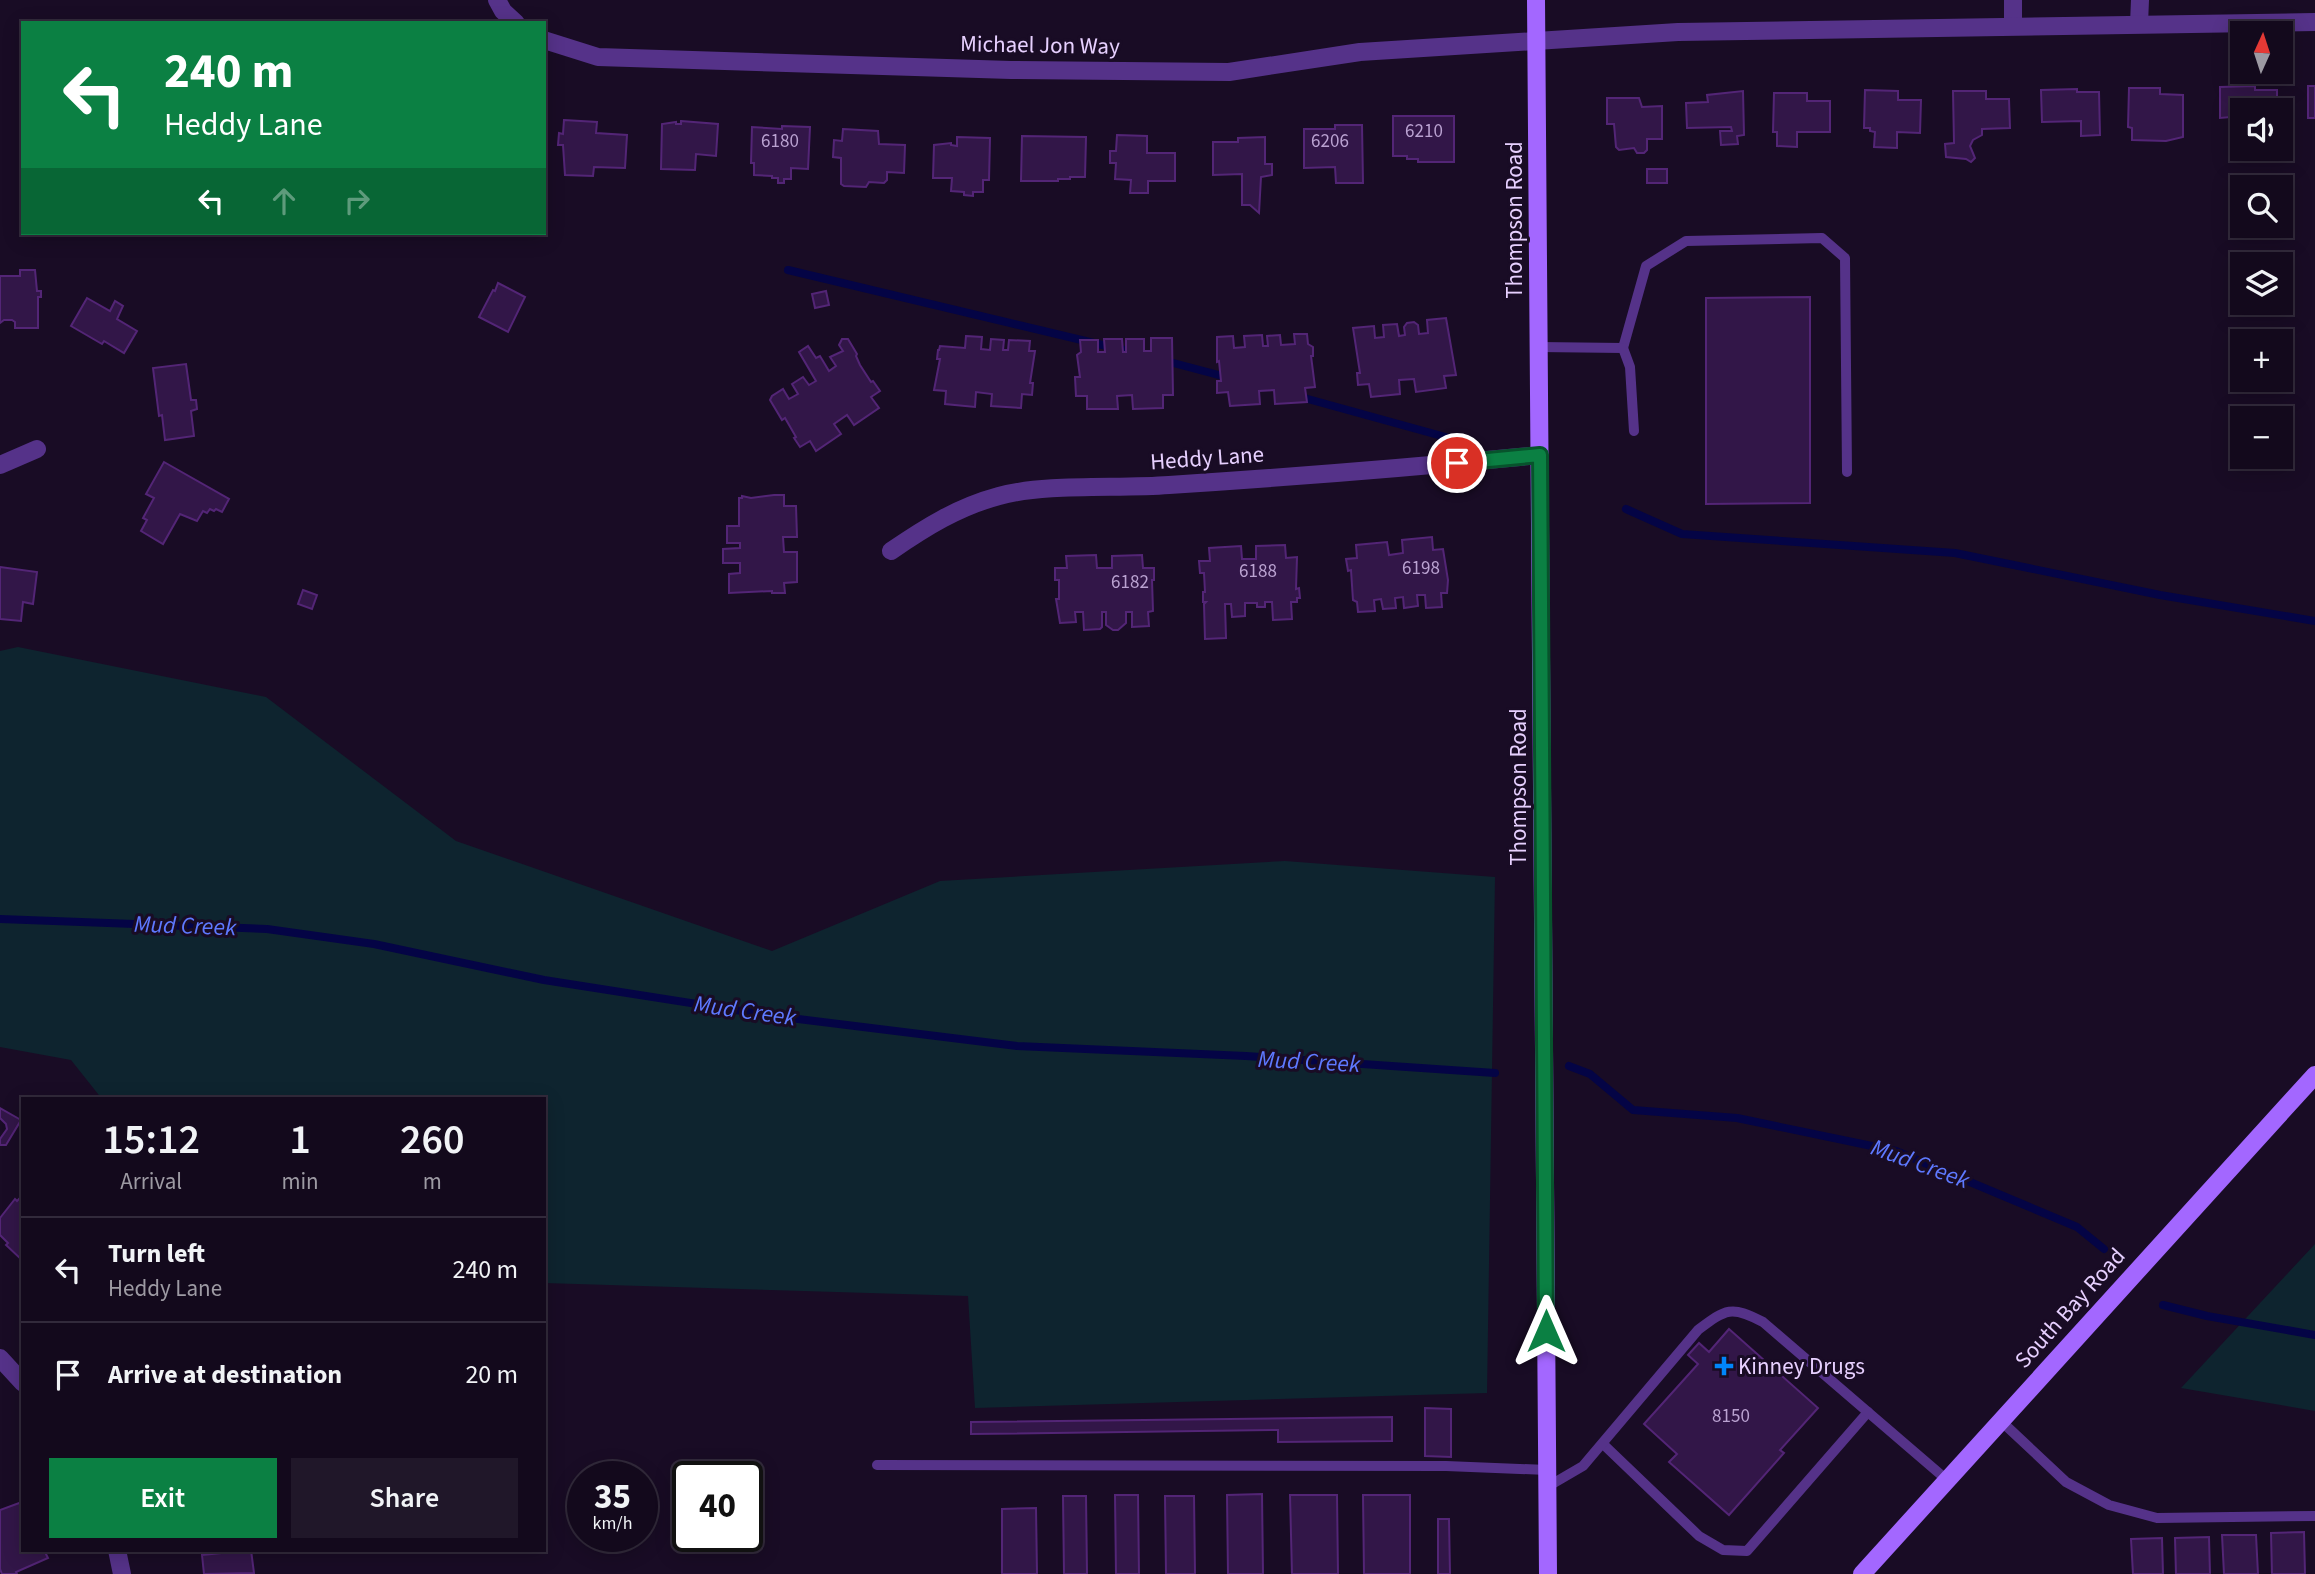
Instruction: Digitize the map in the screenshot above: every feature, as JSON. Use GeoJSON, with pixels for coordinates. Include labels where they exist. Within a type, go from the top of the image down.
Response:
{"type":"FeatureCollection","features":[{"type":"Feature","properties":{"kind":"street"},"geometry":{"type":"LineString","coordinates":[[497,0],[503,11],[514,21]]}},
{"type":"Feature","properties":{"kind":"street","name":"Thompson Road"},"geometry":{"type":"LineString","coordinates":[[1536,0],[1548,1574]]}},
{"type":"Feature","properties":{"kind":"street"},"geometry":{"type":"LineString","coordinates":[[2013,0],[2013,26]]}},
{"type":"Feature","properties":{"kind":"street"},"geometry":{"type":"LineString","coordinates":[[2140,0],[2140,24]]}},
{"type":"Feature","properties":{"kind":"street","name":"Michael Jon Way"},"geometry":{"type":"LineString","coordinates":[[546,41],[598,57],[1011,70],[1229,72],[1360,51],[1678,32],[2315,22]]}},
{"type":"Feature","properties":{"kind":"street"},"geometry":{"type":"LineString","coordinates":[[0,465],[37,449]]}},
{"type":"Feature","properties":{"kind":"street","name":"Heddy Lane"},"geometry":{"type":"LineString","coordinates":[[891,551],[932,522],[965,506],[1002,495],[1043,490],[1346,474],[1540,455]]}},
{"type":"Feature","properties":{"kind":"street","name":"South Bay Road"},"geometry":{"type":"LineString","coordinates":[[1862,1574],[2315,1075]]}},
{"type":"Feature","properties":{"kind":"street"},"geometry":{"type":"LineString","coordinates":[[0,1357],[21,1381]]}},
{"type":"Feature","properties":{"kind":"street"},"geometry":{"type":"LineString","coordinates":[[117,1552],[121,1574]]}},
{"type":"Feature","properties":{"kind":"lane"},"geometry":{"type":"LineString","coordinates":[[1634,431],[1630,368],[1623,348],[1646,266],[1686,241],[1822,238],[1845,258],[1847,472]]}},
{"type":"Feature","properties":{"kind":"lane"},"geometry":{"type":"LineString","coordinates":[[1539,346],[1623,348]]}},
{"type":"Feature","properties":{"kind":"lane"},"geometry":{"type":"LineString","coordinates":[[877,1465],[1446,1466],[1547,1478],[1583,1466],[1698,1330],[1720,1313],[1742,1311],[1763,1322],[1947,1480]]}},
{"type":"Feature","properties":{"kind":"lane"},"geometry":{"type":"LineString","coordinates":[[1603,1444],[1699,1536],[1723,1550],[1747,1551],[1868,1412]]}},
{"type":"Feature","properties":{"kind":"lane"},"geometry":{"type":"LineString","coordinates":[[2001,1421],[2066,1482],[2109,1505],[2157,1518],[2315,1516]]}},
{"type":"Feature","properties":{"kind":"shaded area"},"geometry":{"type":"Polygon","coordinates":[[[18,647],[266,697],[456,841],[772,951],[940,881],[1285,861],[1495,877],[1487,1393],[975,1408],[968,1296],[546,1283],[546,1097],[100,1097],[71,1060],[0,1047],[0,651],[18,647]]]}},
{"type":"Feature","properties":{"kind":"shaded area"},"geometry":{"type":"Polygon","coordinates":[[[2315,1244],[2315,1411],[2181,1388],[2315,1244]]]}},
{"type":"Feature","properties":{"kind":"building"},"geometry":{"type":"Polygon","coordinates":[[[2255,86],[2255,90],[2277,90],[2277,98],[2230,98],[2230,117],[2220,118],[2220,87],[2255,86]]]}},
{"type":"Feature","properties":{"kind":"building"},"geometry":{"type":"Polygon","coordinates":[[[2308,86],[2315,86],[2315,118],[2308,118],[2308,86]]]}},
{"type":"Feature","properties":{"kind":"building"},"geometry":{"type":"Polygon","coordinates":[[[2129,88],[2160,88],[2160,94],[2183,95],[2183,137],[2166,141],[2132,140],[2132,128],[2128,127],[2129,88]]]}},
{"type":"Feature","properties":{"kind":"building"},"geometry":{"type":"Polygon","coordinates":[[[2077,89],[2077,92],[2099,92],[2100,135],[2081,136],[2081,121],[2042,122],[2041,90],[2077,89]]]}},
{"type":"Feature","properties":{"kind":"building"},"geometry":{"type":"Polygon","coordinates":[[[1865,90],[1898,91],[1898,100],[1921,100],[1920,133],[1897,132],[1897,148],[1874,147],[1875,132],[1864,128],[1865,90]]]}},
{"type":"Feature","properties":{"kind":"building"},"geometry":{"type":"Polygon","coordinates":[[[1743,91],[1744,135],[1737,136],[1738,144],[1721,145],[1720,131],[1732,131],[1731,127],[1687,128],[1686,103],[1708,102],[1707,95],[1743,91]]]}},
{"type":"Feature","properties":{"kind":"building"},"geometry":{"type":"Polygon","coordinates":[[[1953,91],[1986,91],[1986,99],[2009,99],[2010,128],[1982,129],[1982,135],[1973,140],[1970,146],[1975,158],[1971,162],[1946,157],[1945,144],[1954,143],[1953,91]]]}},
{"type":"Feature","properties":{"kind":"building"},"geometry":{"type":"Polygon","coordinates":[[[1774,93],[1807,93],[1807,101],[1830,101],[1830,132],[1797,132],[1797,147],[1777,146],[1777,132],[1773,132],[1774,93]]]}},
{"type":"Feature","properties":{"kind":"building"},"geometry":{"type":"Polygon","coordinates":[[[1607,98],[1639,98],[1642,107],[1662,106],[1662,139],[1647,139],[1647,150],[1644,153],[1637,153],[1634,148],[1619,150],[1616,147],[1614,124],[1607,124],[1607,98]]]}},
{"type":"Feature","properties":{"kind":"building"},"geometry":{"type":"Polygon","coordinates":[[[1393,116],[1454,116],[1454,162],[1418,162],[1418,159],[1407,159],[1407,156],[1393,156],[1393,116]]]}},
{"type":"Feature","properties":{"kind":"building"},"geometry":{"type":"Polygon","coordinates":[[[564,120],[597,122],[596,133],[627,135],[625,168],[594,167],[593,176],[565,175],[563,145],[558,145],[559,133],[563,134],[564,120]]]}},
{"type":"Feature","properties":{"kind":"building"},"geometry":{"type":"Polygon","coordinates":[[[681,121],[718,124],[716,156],[696,154],[695,170],[661,169],[662,124],[681,124],[681,121]]]}},
{"type":"Feature","properties":{"kind":"building"},"geometry":{"type":"Polygon","coordinates":[[[1335,125],[1362,125],[1363,183],[1336,183],[1335,167],[1304,168],[1304,129],[1335,129],[1335,125]]]}},
{"type":"Feature","properties":{"kind":"building"},"geometry":{"type":"Polygon","coordinates":[[[782,126],[810,127],[808,169],[791,168],[791,179],[778,183],[778,178],[772,176],[754,175],[754,163],[751,163],[752,127],[782,129],[782,126]]]}},
{"type":"Feature","properties":{"kind":"building"},"geometry":{"type":"Polygon","coordinates":[[[843,129],[878,131],[879,144],[905,145],[904,173],[887,172],[887,180],[884,183],[869,182],[866,187],[841,184],[841,158],[833,157],[834,140],[842,141],[843,129]]]}},
{"type":"Feature","properties":{"kind":"building"},"geometry":{"type":"Polygon","coordinates":[[[1117,135],[1147,136],[1147,153],[1175,153],[1175,181],[1148,181],[1148,193],[1130,193],[1131,180],[1115,179],[1116,163],[1110,163],[1110,151],[1116,151],[1117,135]]]}},
{"type":"Feature","properties":{"kind":"building"},"geometry":{"type":"Polygon","coordinates":[[[1022,136],[1086,137],[1085,177],[1070,177],[1058,181],[1021,181],[1022,136]]]}},
{"type":"Feature","properties":{"kind":"building"},"geometry":{"type":"Polygon","coordinates":[[[957,137],[990,138],[989,180],[983,180],[983,192],[973,192],[973,196],[951,191],[952,178],[933,178],[934,145],[951,143],[957,146],[957,137]]]}},
{"type":"Feature","properties":{"kind":"building"},"geometry":{"type":"Polygon","coordinates":[[[1265,137],[1265,164],[1272,164],[1272,175],[1261,177],[1259,213],[1250,205],[1242,205],[1242,174],[1213,175],[1213,142],[1238,142],[1238,138],[1265,137]]]}},
{"type":"Feature","properties":{"kind":"building"},"geometry":{"type":"Polygon","coordinates":[[[1647,169],[1667,169],[1667,183],[1647,183],[1647,169]]]}},
{"type":"Feature","properties":{"kind":"building"},"geometry":{"type":"Polygon","coordinates":[[[20,270],[35,270],[37,291],[41,291],[41,297],[38,297],[38,328],[15,328],[15,322],[12,320],[0,323],[0,276],[20,276],[20,270]]]}},
{"type":"Feature","properties":{"kind":"building"},"geometry":{"type":"Polygon","coordinates":[[[498,283],[525,297],[508,332],[479,317],[498,283]]]}},
{"type":"Feature","properties":{"kind":"building"},"geometry":{"type":"Polygon","coordinates":[[[826,291],[829,305],[815,308],[812,294],[826,291]]]}},
{"type":"Feature","properties":{"kind":"building"},"geometry":{"type":"Polygon","coordinates":[[[1810,297],[1810,503],[1706,504],[1706,298],[1810,297]]]}},
{"type":"Feature","properties":{"kind":"building"},"geometry":{"type":"Polygon","coordinates":[[[87,298],[110,311],[115,301],[123,306],[117,319],[137,331],[124,353],[71,326],[87,298]]]}},
{"type":"Feature","properties":{"kind":"building"},"geometry":{"type":"Polygon","coordinates":[[[1446,318],[1456,375],[1444,376],[1446,388],[1416,392],[1414,379],[1399,380],[1400,394],[1371,397],[1369,384],[1358,385],[1357,373],[1360,373],[1353,328],[1374,326],[1375,338],[1384,337],[1383,325],[1397,324],[1399,336],[1405,335],[1404,327],[1407,323],[1414,322],[1418,325],[1419,334],[1428,333],[1427,320],[1446,318]]]}},
{"type":"Feature","properties":{"kind":"building"},"geometry":{"type":"Polygon","coordinates":[[[1294,334],[1307,334],[1308,344],[1313,347],[1311,356],[1315,387],[1305,388],[1307,402],[1275,404],[1274,390],[1259,391],[1260,404],[1230,406],[1228,392],[1217,393],[1217,381],[1221,381],[1219,361],[1217,362],[1217,337],[1233,336],[1234,348],[1245,347],[1244,336],[1262,335],[1263,346],[1268,346],[1267,336],[1280,335],[1281,345],[1295,344],[1294,334]]]}},
{"type":"Feature","properties":{"kind":"building"},"geometry":{"type":"Polygon","coordinates":[[[966,336],[982,337],[981,349],[990,350],[991,339],[1004,340],[1003,350],[1008,350],[1009,340],[1030,341],[1029,351],[1035,351],[1030,383],[1033,383],[1032,395],[1022,394],[1021,408],[991,406],[992,394],[976,392],[975,407],[945,404],[946,391],[934,390],[940,346],[965,348],[966,336]]]}},
{"type":"Feature","properties":{"kind":"building"},"geometry":{"type":"Polygon","coordinates":[[[1151,338],[1172,338],[1173,395],[1163,395],[1163,408],[1133,409],[1132,395],[1117,396],[1118,409],[1087,409],[1087,396],[1076,396],[1075,377],[1080,377],[1077,355],[1081,352],[1080,340],[1098,340],[1098,352],[1105,352],[1104,339],[1122,339],[1123,352],[1126,352],[1126,339],[1144,339],[1144,351],[1151,351],[1151,338]]]}},
{"type":"Feature","properties":{"kind":"building"},"geometry":{"type":"Polygon","coordinates":[[[842,339],[848,339],[860,365],[880,391],[871,397],[879,408],[854,425],[847,415],[834,424],[841,434],[816,451],[810,441],[800,447],[785,418],[782,420],[770,400],[783,389],[789,399],[798,394],[792,384],[803,377],[809,385],[816,381],[799,352],[808,346],[816,358],[820,356],[829,371],[836,366],[830,357],[843,351],[839,345],[842,339]]]}},
{"type":"Feature","properties":{"kind":"building"},"geometry":{"type":"Polygon","coordinates":[[[186,364],[191,400],[196,400],[197,409],[191,411],[194,436],[165,440],[153,368],[186,364]]]}},
{"type":"Feature","properties":{"kind":"building"},"geometry":{"type":"Polygon","coordinates":[[[164,462],[229,499],[222,512],[216,509],[210,509],[207,513],[203,511],[197,521],[180,514],[163,544],[141,531],[147,520],[143,518],[154,498],[146,494],[164,462]]]}},
{"type":"Feature","properties":{"kind":"building"},"geometry":{"type":"Polygon","coordinates":[[[784,495],[784,506],[796,506],[797,537],[783,537],[784,552],[797,552],[797,582],[784,583],[785,593],[729,593],[729,574],[740,573],[740,563],[723,563],[723,549],[740,548],[740,543],[727,543],[727,526],[739,526],[739,498],[784,495]]]}},
{"type":"Feature","properties":{"kind":"building"},"geometry":{"type":"Polygon","coordinates":[[[1432,537],[1433,550],[1443,549],[1448,580],[1447,593],[1441,593],[1442,607],[1426,608],[1425,595],[1417,595],[1418,606],[1404,608],[1403,597],[1395,598],[1396,608],[1383,609],[1381,599],[1374,600],[1375,611],[1358,612],[1357,602],[1353,600],[1351,570],[1348,571],[1346,559],[1357,558],[1356,545],[1387,542],[1389,555],[1403,553],[1402,540],[1432,537]]]}},
{"type":"Feature","properties":{"kind":"building"},"geometry":{"type":"Polygon","coordinates":[[[1285,545],[1286,558],[1297,557],[1296,589],[1299,588],[1300,598],[1297,598],[1297,602],[1291,602],[1292,619],[1273,620],[1272,602],[1265,602],[1265,607],[1257,607],[1257,603],[1245,603],[1245,616],[1232,617],[1231,604],[1225,604],[1226,638],[1205,639],[1204,573],[1200,573],[1199,561],[1210,561],[1209,548],[1241,546],[1242,559],[1256,559],[1256,546],[1285,545]]]}},
{"type":"Feature","properties":{"kind":"building"},"geometry":{"type":"Polygon","coordinates":[[[1096,555],[1097,568],[1112,568],[1112,556],[1142,555],[1143,568],[1154,568],[1153,611],[1148,612],[1149,626],[1132,627],[1132,612],[1126,612],[1126,623],[1118,630],[1106,625],[1106,612],[1102,612],[1100,629],[1084,630],[1083,612],[1075,612],[1076,622],[1060,623],[1056,599],[1059,599],[1059,580],[1055,580],[1055,568],[1067,568],[1066,556],[1096,555]]]}},
{"type":"Feature","properties":{"kind":"building"},"geometry":{"type":"Polygon","coordinates":[[[0,567],[37,572],[33,604],[23,602],[21,621],[0,619],[0,567]]]}},
{"type":"Feature","properties":{"kind":"building"},"geometry":{"type":"Polygon","coordinates":[[[303,590],[317,595],[312,609],[298,604],[303,590]]]}},
{"type":"Feature","properties":{"kind":"building"},"geometry":{"type":"Polygon","coordinates":[[[0,1108],[21,1120],[6,1145],[0,1145],[0,1139],[7,1129],[0,1118],[0,1108]]]}},
{"type":"Feature","properties":{"kind":"building"},"geometry":{"type":"Polygon","coordinates":[[[21,1197],[21,1259],[0,1235],[0,1218],[15,1199],[17,1201],[21,1197]]]}},
{"type":"Feature","properties":{"kind":"building"},"geometry":{"type":"Polygon","coordinates":[[[1729,1329],[1818,1408],[1780,1450],[1784,1453],[1729,1515],[1669,1462],[1677,1454],[1644,1424],[1698,1364],[1688,1355],[1699,1343],[1709,1352],[1729,1329]]]}},
{"type":"Feature","properties":{"kind":"building"},"geometry":{"type":"Polygon","coordinates":[[[1425,1408],[1451,1409],[1451,1457],[1425,1456],[1425,1408]]]}},
{"type":"Feature","properties":{"kind":"building"},"geometry":{"type":"Polygon","coordinates":[[[1392,1417],[1392,1441],[1278,1442],[1278,1430],[971,1434],[971,1422],[1392,1417]]]}},
{"type":"Feature","properties":{"kind":"building"},"geometry":{"type":"Polygon","coordinates":[[[1262,1494],[1263,1574],[1228,1574],[1227,1495],[1262,1494]]]}},
{"type":"Feature","properties":{"kind":"building"},"geometry":{"type":"Polygon","coordinates":[[[1115,1495],[1138,1495],[1139,1574],[1116,1574],[1115,1495]]]}},
{"type":"Feature","properties":{"kind":"building"},"geometry":{"type":"Polygon","coordinates":[[[1290,1495],[1337,1495],[1338,1574],[1292,1574],[1290,1495]]]}},
{"type":"Feature","properties":{"kind":"building"},"geometry":{"type":"Polygon","coordinates":[[[1363,1495],[1410,1495],[1410,1574],[1364,1574],[1363,1495]]]}},
{"type":"Feature","properties":{"kind":"building"},"geometry":{"type":"Polygon","coordinates":[[[1063,1496],[1086,1496],[1087,1574],[1064,1574],[1063,1496]]]}},
{"type":"Feature","properties":{"kind":"building"},"geometry":{"type":"Polygon","coordinates":[[[1165,1496],[1194,1496],[1195,1574],[1166,1574],[1165,1496]]]}},
{"type":"Feature","properties":{"kind":"building"},"geometry":{"type":"Polygon","coordinates":[[[21,1502],[21,1552],[45,1552],[48,1558],[16,1572],[17,1574],[2,1574],[0,1510],[21,1502]]]}},
{"type":"Feature","properties":{"kind":"building"},"geometry":{"type":"Polygon","coordinates":[[[1036,1508],[1037,1574],[1002,1574],[1002,1509],[1036,1508]]]}},
{"type":"Feature","properties":{"kind":"building"},"geometry":{"type":"Polygon","coordinates":[[[1438,1519],[1449,1519],[1450,1574],[1438,1574],[1438,1519]]]}},
{"type":"Feature","properties":{"kind":"building"},"geometry":{"type":"Polygon","coordinates":[[[2304,1532],[2305,1574],[2272,1574],[2271,1533],[2304,1532]]]}},
{"type":"Feature","properties":{"kind":"building"},"geometry":{"type":"Polygon","coordinates":[[[2222,1535],[2256,1535],[2258,1574],[2224,1574],[2222,1535]]]}},
{"type":"Feature","properties":{"kind":"building"},"geometry":{"type":"Polygon","coordinates":[[[2209,1537],[2210,1574],[2176,1574],[2175,1538],[2209,1537]]]}},
{"type":"Feature","properties":{"kind":"building"},"geometry":{"type":"Polygon","coordinates":[[[2162,1538],[2163,1574],[2133,1574],[2131,1539],[2162,1538]]]}},
{"type":"Feature","properties":{"kind":"building"},"geometry":{"type":"Polygon","coordinates":[[[251,1552],[254,1573],[204,1574],[202,1555],[251,1552]]]}},
{"type":"Feature","properties":{"kind":"waterway"},"geometry":{"type":"LineString","coordinates":[[788,270],[1136,353]]}},
{"type":"Feature","properties":{"kind":"waterway"},"geometry":{"type":"LineString","coordinates":[[1162,360],[1230,378]]}},
{"type":"Feature","properties":{"kind":"waterway"},"geometry":{"type":"LineString","coordinates":[[1297,396],[1460,441]]}},
{"type":"Feature","properties":{"kind":"waterway"},"geometry":{"type":"LineString","coordinates":[[1626,509],[1682,534],[1955,553],[2160,595],[2315,621]]}},
{"type":"Feature","properties":{"kind":"waterway","name":"Mud Creek"},"geometry":{"type":"LineString","coordinates":[[0,919],[267,929],[374,944],[544,980],[774,1016],[1017,1046],[1246,1056],[1495,1073]]}},
{"type":"Feature","properties":{"kind":"waterway","name":"Mud Creek"},"geometry":{"type":"LineString","coordinates":[[1569,1066],[1590,1074],[1633,1110],[1737,1118],[1896,1151],[2077,1227],[2104,1249]]}},
{"type":"Feature","properties":{"kind":"waterway","name":"Mud Creek"},"geometry":{"type":"LineString","coordinates":[[2163,1305],[2207,1316],[2315,1335]]}},
{"type":"Feature","properties":{"kind":"place","name":"Kinney Drugs"},"geometry":{"type":"Point","coordinates":[1724,1366]}},
{"type":"Feature","properties":{"kind":"route"},"geometry":{"type":"LineString","coordinates":[[1457,463],[1540,455],[1546,1331]]}}]}
